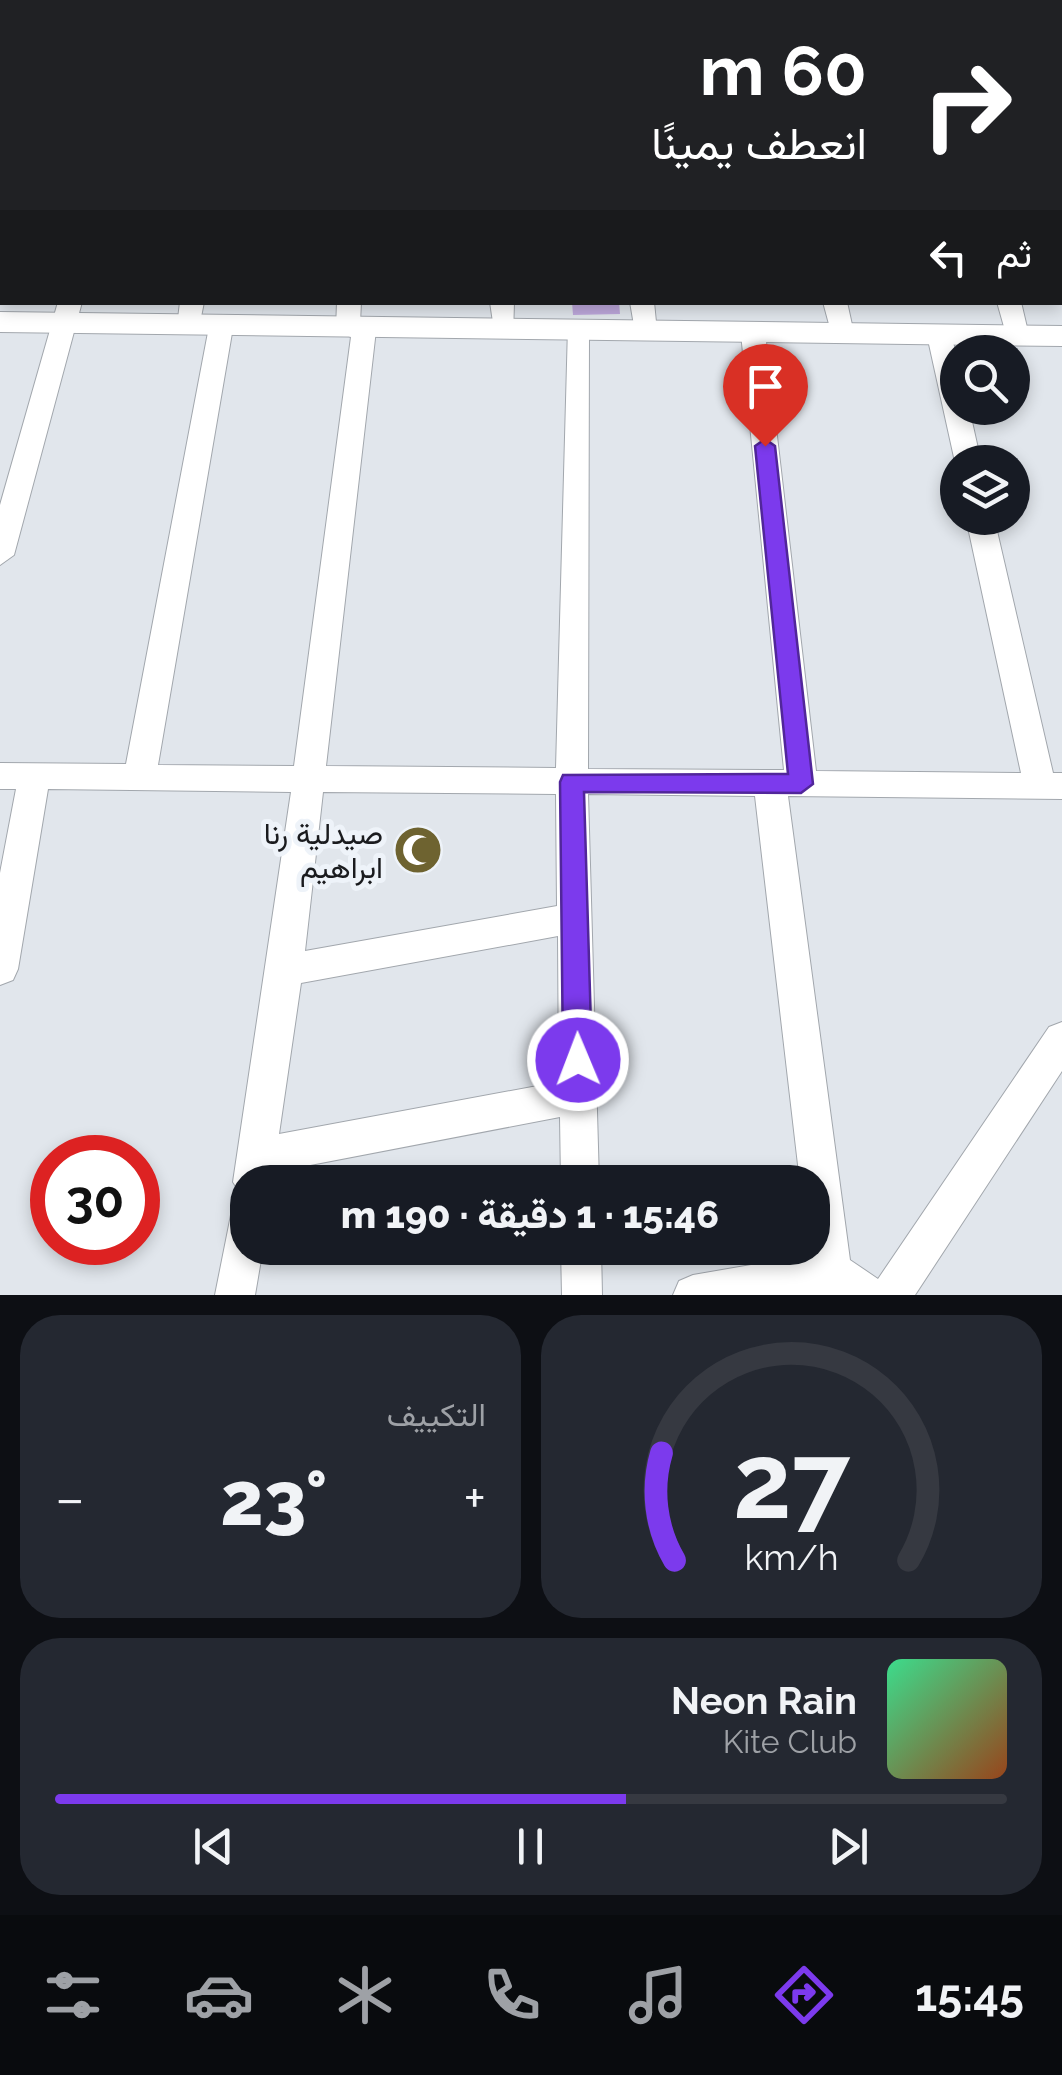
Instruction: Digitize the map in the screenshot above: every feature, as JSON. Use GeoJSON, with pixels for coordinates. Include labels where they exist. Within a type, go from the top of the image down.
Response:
{"type":"FeatureCollection","features":[{"type":"Feature","properties":{"kind":"main road"},"geometry":{"type":"LineString","coordinates":[[0,322],[69,313],[354,321],[503,317],[577,332],[644,317],[754,333],[838,318],[939,335]]}},
{"type":"Feature","properties":{"kind":"main road"},"geometry":{"type":"LineString","coordinates":[[1030,336],[1062,336]]}},
{"type":"Feature","properties":{"kind":"street"},"geometry":{"type":"LineString","coordinates":[[1010,305],[1018,335]]}},
{"type":"Feature","properties":{"kind":"street"},"geometry":{"type":"LineString","coordinates":[[0,555],[69,313]]}},
{"type":"Feature","properties":{"kind":"street"},"geometry":{"type":"LineString","coordinates":[[140,778],[201,319]]}},
{"type":"Feature","properties":{"kind":"street"},"geometry":{"type":"LineString","coordinates":[[255,1165],[286,970],[354,321]]}},
{"type":"Feature","properties":{"kind":"street"},"geometry":{"type":"LineString","coordinates":[[577,332],[572,782],[580,1165]]}},
{"type":"Feature","properties":{"kind":"street"},"geometry":{"type":"LineString","coordinates":[[754,333],[785,783],[831,1271]]}},
{"type":"Feature","properties":{"kind":"street"},"geometry":{"type":"LineString","coordinates":[[939,335],[964,445]]}},
{"type":"Feature","properties":{"kind":"street"},"geometry":{"type":"LineString","coordinates":[[0,970],[17,777],[1051,786],[985,535]]}},
{"type":"Feature","properties":{"kind":"street"},"geometry":{"type":"LineString","coordinates":[[286,970],[575,918]]}},
{"type":"Feature","properties":{"kind":"street"},"geometry":{"type":"LineString","coordinates":[[891,1295],[1062,1039]]}},
{"type":"Feature","properties":{"kind":"street"},"geometry":{"type":"LineString","coordinates":[[276,1165],[578,1096]]}},
{"type":"Feature","properties":{"kind":"street"},"geometry":{"type":"LineString","coordinates":[[235,1295],[240,1265]]}},
{"type":"Feature","properties":{"kind":"street"},"geometry":{"type":"LineString","coordinates":[[581,1265],[582,1295]]}},
{"type":"Feature","properties":{"kind":"street"},"geometry":{"type":"LineString","coordinates":[[694,1295],[831,1271],[866,1295]]}},
{"type":"Feature","properties":{"kind":"building"},"geometry":{"type":"Polygon","coordinates":[[[572,305],[619,305],[620,314],[573,315],[572,305]]]}},
{"type":"Feature","properties":{"kind":"place","name":"صيدلية رنا ابراهيم"},"geometry":{"type":"Point","coordinates":[418,850]}},
{"type":"Feature","properties":{"kind":"route"},"geometry":{"type":"LineString","coordinates":[[578,1060],[572,782],[801,784],[765,446]]}}]}
